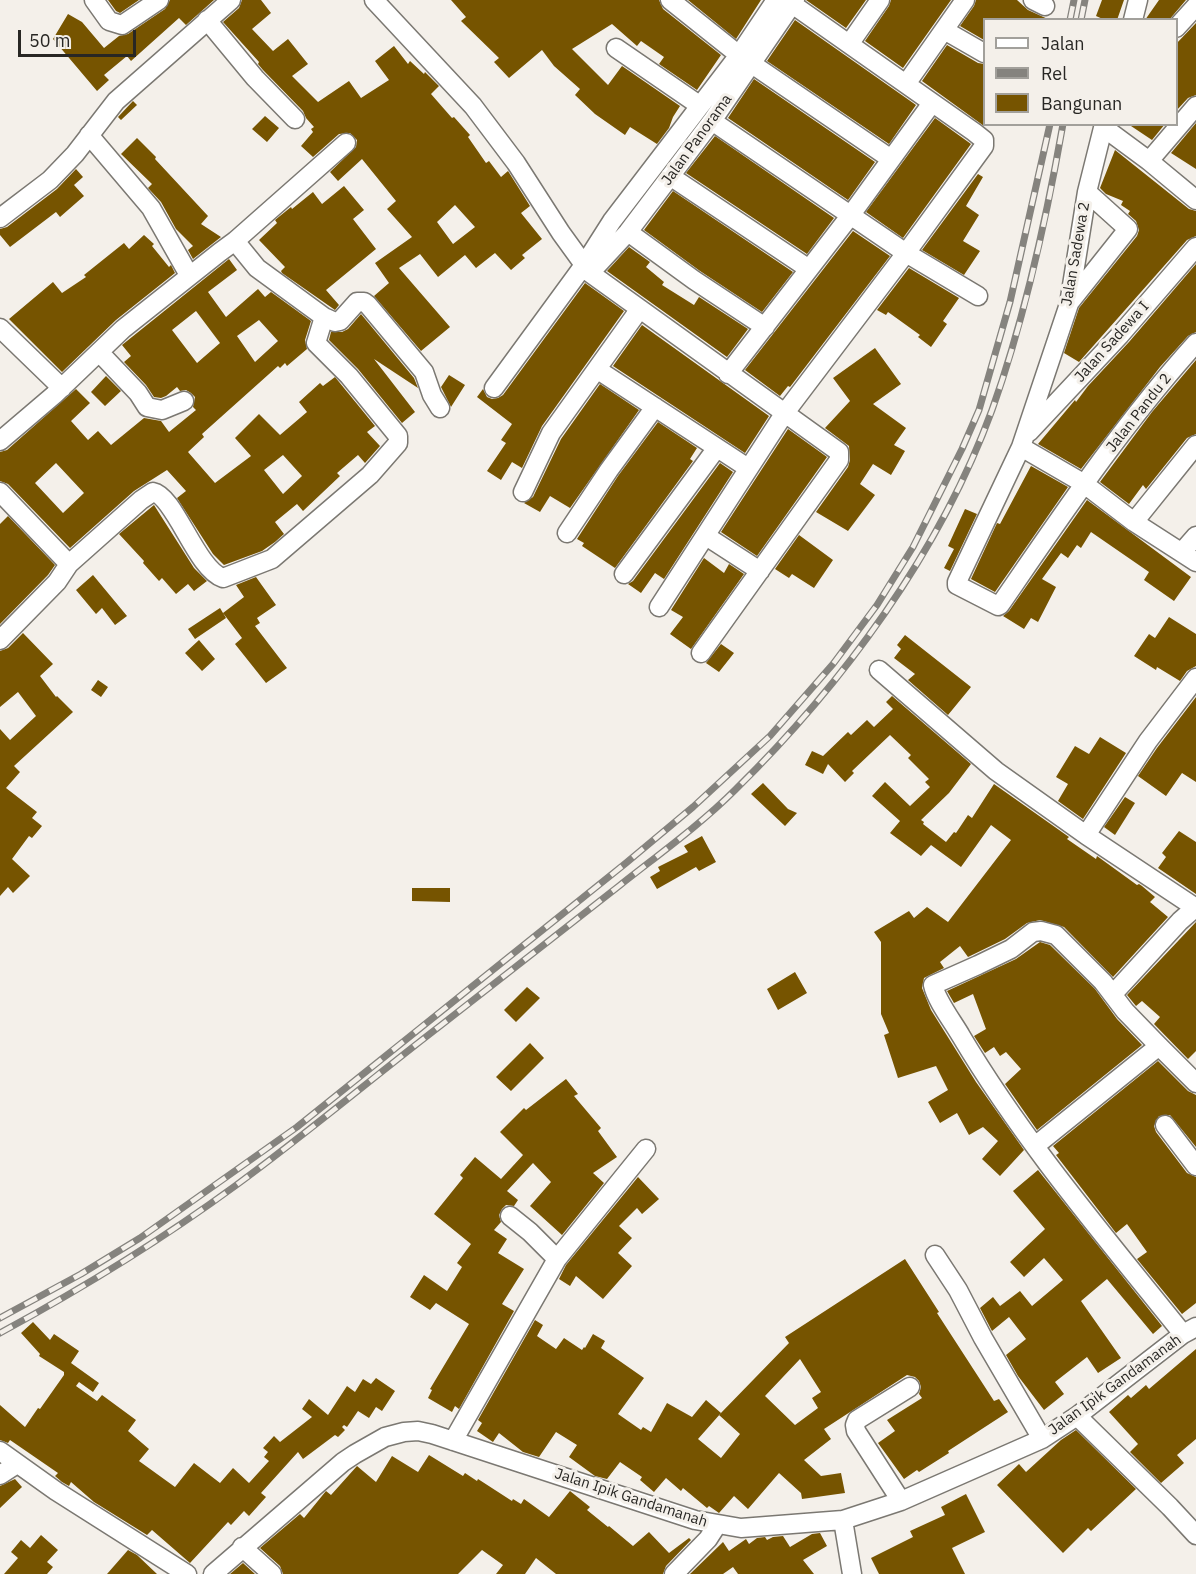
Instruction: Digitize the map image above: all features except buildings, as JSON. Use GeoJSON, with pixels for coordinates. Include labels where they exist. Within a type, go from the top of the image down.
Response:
{"type":"FeatureCollection","features":[{"type":"Feature","properties":{"kind":"street"},"geometry":{"type":"LineString","coordinates":[[94,0],[109,21],[123,25],[159,0]]}},
{"type":"Feature","properties":{"kind":"street"},"geometry":{"type":"LineString","coordinates":[[0,218],[50,180],[75,154],[116,101],[231,0]]}},
{"type":"Feature","properties":{"kind":"street"},"geometry":{"type":"LineString","coordinates":[[374,0],[473,106],[516,163],[587,269],[639,310],[834,448],[840,456],[701,653]]}},
{"type":"Feature","properties":{"kind":"street"},"geometry":{"type":"LineString","coordinates":[[670,0],[745,59],[891,159]]}},
{"type":"Feature","properties":{"kind":"street"},"geometry":{"type":"LineString","coordinates":[[850,43],[880,0]]}},
{"type":"Feature","properties":{"kind":"street"},"geometry":{"type":"LineString","coordinates":[[906,84],[965,0]]}},
{"type":"Feature","properties":{"kind":"street"},"geometry":{"type":"LineString","coordinates":[[1134,18],[1138,0]]}},
{"type":"Feature","properties":{"kind":"street"},"geometry":{"type":"LineString","coordinates":[[494,388],[587,269],[612,221],[699,105],[745,59],[788,1],[984,140],[984,146],[906,253],[784,414],[659,607]]}},
{"type":"Feature","properties":{"kind":"street"},"geometry":{"type":"LineString","coordinates":[[1178,26],[1196,6]]}},
{"type":"Feature","properties":{"kind":"street"},"geometry":{"type":"LineString","coordinates":[[207,20],[255,78],[295,120]]}},
{"type":"Feature","properties":{"kind":"street"},"geometry":{"type":"LineString","coordinates":[[944,30],[983,52]]}},
{"type":"Feature","properties":{"kind":"street"},"geometry":{"type":"LineString","coordinates":[[616,48],[699,105]]}},
{"type":"Feature","properties":{"kind":"street","name":"Jalan Panorama"},"geometry":{"type":"LineString","coordinates":[[587,269],[628,232],[712,121],[745,59]]}},
{"type":"Feature","properties":{"kind":"street"},"geometry":{"type":"LineString","coordinates":[[728,374],[850,216],[932,103]]}},
{"type":"Feature","properties":{"kind":"street"},"geometry":{"type":"LineString","coordinates":[[1149,162],[1196,106]]}},
{"type":"Feature","properties":{"kind":"street"},"geometry":{"type":"LineString","coordinates":[[712,121],[906,253],[978,296]]}},
{"type":"Feature","properties":{"kind":"street"},"geometry":{"type":"LineString","coordinates":[[1103,126],[1196,200]]}},
{"type":"Feature","properties":{"kind":"street","name":"Jalan Sadewa 2"},"geometry":{"type":"LineString","coordinates":[[1023,441],[1069,304],[1087,192],[1103,126]]}},
{"type":"Feature","properties":{"kind":"street"},"geometry":{"type":"LineString","coordinates":[[89,135],[151,208],[189,275]]}},
{"type":"Feature","properties":{"kind":"street"},"geometry":{"type":"LineString","coordinates":[[0,441],[62,388],[99,351],[189,275],[235,241],[346,143]]}},
{"type":"Feature","properties":{"kind":"street"},"geometry":{"type":"LineString","coordinates":[[670,176],[809,269]]}},
{"type":"Feature","properties":{"kind":"street"},"geometry":{"type":"LineString","coordinates":[[1069,304],[1128,229],[1087,192]]}},
{"type":"Feature","properties":{"kind":"street"},"geometry":{"type":"LineString","coordinates":[[628,232],[694,280],[765,327]]}},
{"type":"Feature","properties":{"kind":"street"},"geometry":{"type":"LineString","coordinates":[[235,241],[257,268],[334,322],[340,321],[357,302],[364,302],[368,305],[424,372],[432,395],[440,408]]}},
{"type":"Feature","properties":{"kind":"street","name":"Jalan Sadewa I"},"geometry":{"type":"LineString","coordinates":[[1023,441],[1120,335],[1196,247]]}},
{"type":"Feature","properties":{"kind":"street"},"geometry":{"type":"LineString","coordinates":[[522,492],[551,433],[639,310]]}},
{"type":"Feature","properties":{"kind":"street"},"geometry":{"type":"LineString","coordinates":[[0,640],[57,582],[69,564],[153,492],[156,492],[184,528],[206,564],[216,576],[223,578],[272,559],[370,475],[398,443],[398,436],[349,376],[316,343],[324,317]]}},
{"type":"Feature","properties":{"kind":"street"},"geometry":{"type":"LineString","coordinates":[[0,328],[62,388]]}},
{"type":"Feature","properties":{"kind":"street","name":"Jalan Pandu 2"},"geometry":{"type":"LineString","coordinates":[[1023,441],[957,582],[957,585],[998,606],[1083,483],[1171,371],[1196,343]]}},
{"type":"Feature","properties":{"kind":"street"},"geometry":{"type":"LineString","coordinates":[[99,351],[138,393],[147,407],[162,410],[184,400]]}},
{"type":"Feature","properties":{"kind":"street"},"geometry":{"type":"LineString","coordinates":[[598,370],[748,468]]}},
{"type":"Feature","properties":{"kind":"street"},"geometry":{"type":"LineString","coordinates":[[567,533],[655,407]]}},
{"type":"Feature","properties":{"kind":"street"},"geometry":{"type":"LineString","coordinates":[[1023,441],[1134,522],[1189,557],[1196,536]]}},
{"type":"Feature","properties":{"kind":"street"},"geometry":{"type":"LineString","coordinates":[[1134,522],[1196,445]]}},
{"type":"Feature","properties":{"kind":"street"},"geometry":{"type":"LineString","coordinates":[[624,573],[716,449]]}},
{"type":"Feature","properties":{"kind":"street"},"geometry":{"type":"LineString","coordinates":[[0,492],[69,564]]}},
{"type":"Feature","properties":{"kind":"street"},"geometry":{"type":"LineString","coordinates":[[706,536],[760,571]]}},
{"type":"Feature","properties":{"kind":"street"},"geometry":{"type":"LineString","coordinates":[[879,670],[984,762],[1086,835],[1196,907],[1180,921],[1113,994]]}},
{"type":"Feature","properties":{"kind":"street"},"geometry":{"type":"LineString","coordinates":[[1086,835],[1148,741],[1194,684]]}},
{"type":"Feature","properties":{"kind":"street"},"geometry":{"type":"LineString","coordinates":[[1190,1331],[1035,1146],[974,1058],[933,984],[1011,949],[1033,932],[1041,931],[1056,935],[1113,994],[1125,1011],[1196,1081]]}},
{"type":"Feature","properties":{"kind":"street"},"geometry":{"type":"LineString","coordinates":[[1035,1146],[1159,1046]]}},
{"type":"Feature","properties":{"kind":"street"},"geometry":{"type":"LineString","coordinates":[[1165,1125],[1196,1166]]}},
{"type":"Feature","properties":{"kind":"street"},"geometry":{"type":"LineString","coordinates":[[453,1440],[557,1259],[646,1149]]}},
{"type":"Feature","properties":{"kind":"street"},"geometry":{"type":"LineString","coordinates":[[510,1216],[557,1259]]}},
{"type":"Feature","properties":{"kind":"street"},"geometry":{"type":"LineString","coordinates":[[935,1255],[958,1290],[1042,1439]]}},
{"type":"Feature","properties":{"kind":"street","name":"Jalan Ipik Gandamanah"},"geometry":{"type":"LineString","coordinates":[[213,1574],[343,1462],[385,1437],[418,1431],[453,1440],[695,1520],[717,1525],[741,1528],[843,1520],[901,1501],[1042,1439],[1077,1416],[1190,1331]]}},
{"type":"Feature","properties":{"kind":"street"},"geometry":{"type":"LineString","coordinates":[[901,1501],[856,1431],[855,1425],[857,1420],[909,1387]]}},
{"type":"Feature","properties":{"kind":"street"},"geometry":{"type":"LineString","coordinates":[[1077,1416],[1196,1535]]}},
{"type":"Feature","properties":{"kind":"street"},"geometry":{"type":"LineString","coordinates":[[0,1451],[57,1491],[187,1574]]}},
{"type":"Feature","properties":{"kind":"street"},"geometry":{"type":"LineString","coordinates":[[0,1475],[17,1464]]}},
{"type":"Feature","properties":{"kind":"street"},"geometry":{"type":"LineString","coordinates":[[843,1520],[852,1574]]}},
{"type":"Feature","properties":{"kind":"street"},"geometry":{"type":"LineString","coordinates":[[674,1574],[708,1539],[717,1525]]}},
{"type":"Feature","properties":{"kind":"street"},"geometry":{"type":"LineString","coordinates":[[242,1547],[272,1574]]}},
{"type":"Feature","properties":{"kind":"railway"},"geometry":{"type":"LineString","coordinates":[[1070,18],[1074,0]]}},
{"type":"Feature","properties":{"kind":"railway"},"geometry":{"type":"LineString","coordinates":[[1081,18],[1085,0]]}},
{"type":"Feature","properties":{"kind":"railway"},"geometry":{"type":"LineString","coordinates":[[0,1318],[81,1274],[140,1238],[297,1127],[626,863],[693,807],[770,736],[833,664],[877,605],[913,547],[962,449],[979,410],[1010,302],[1050,126]]}},
{"type":"Feature","properties":{"kind":"railway"},"geometry":{"type":"LineString","coordinates":[[0,1333],[90,1282],[149,1245],[287,1147],[693,828],[735,790],[813,706],[850,661],[916,565],[970,463],[992,410],[1015,340],[1042,233],[1063,126]]}}]}
